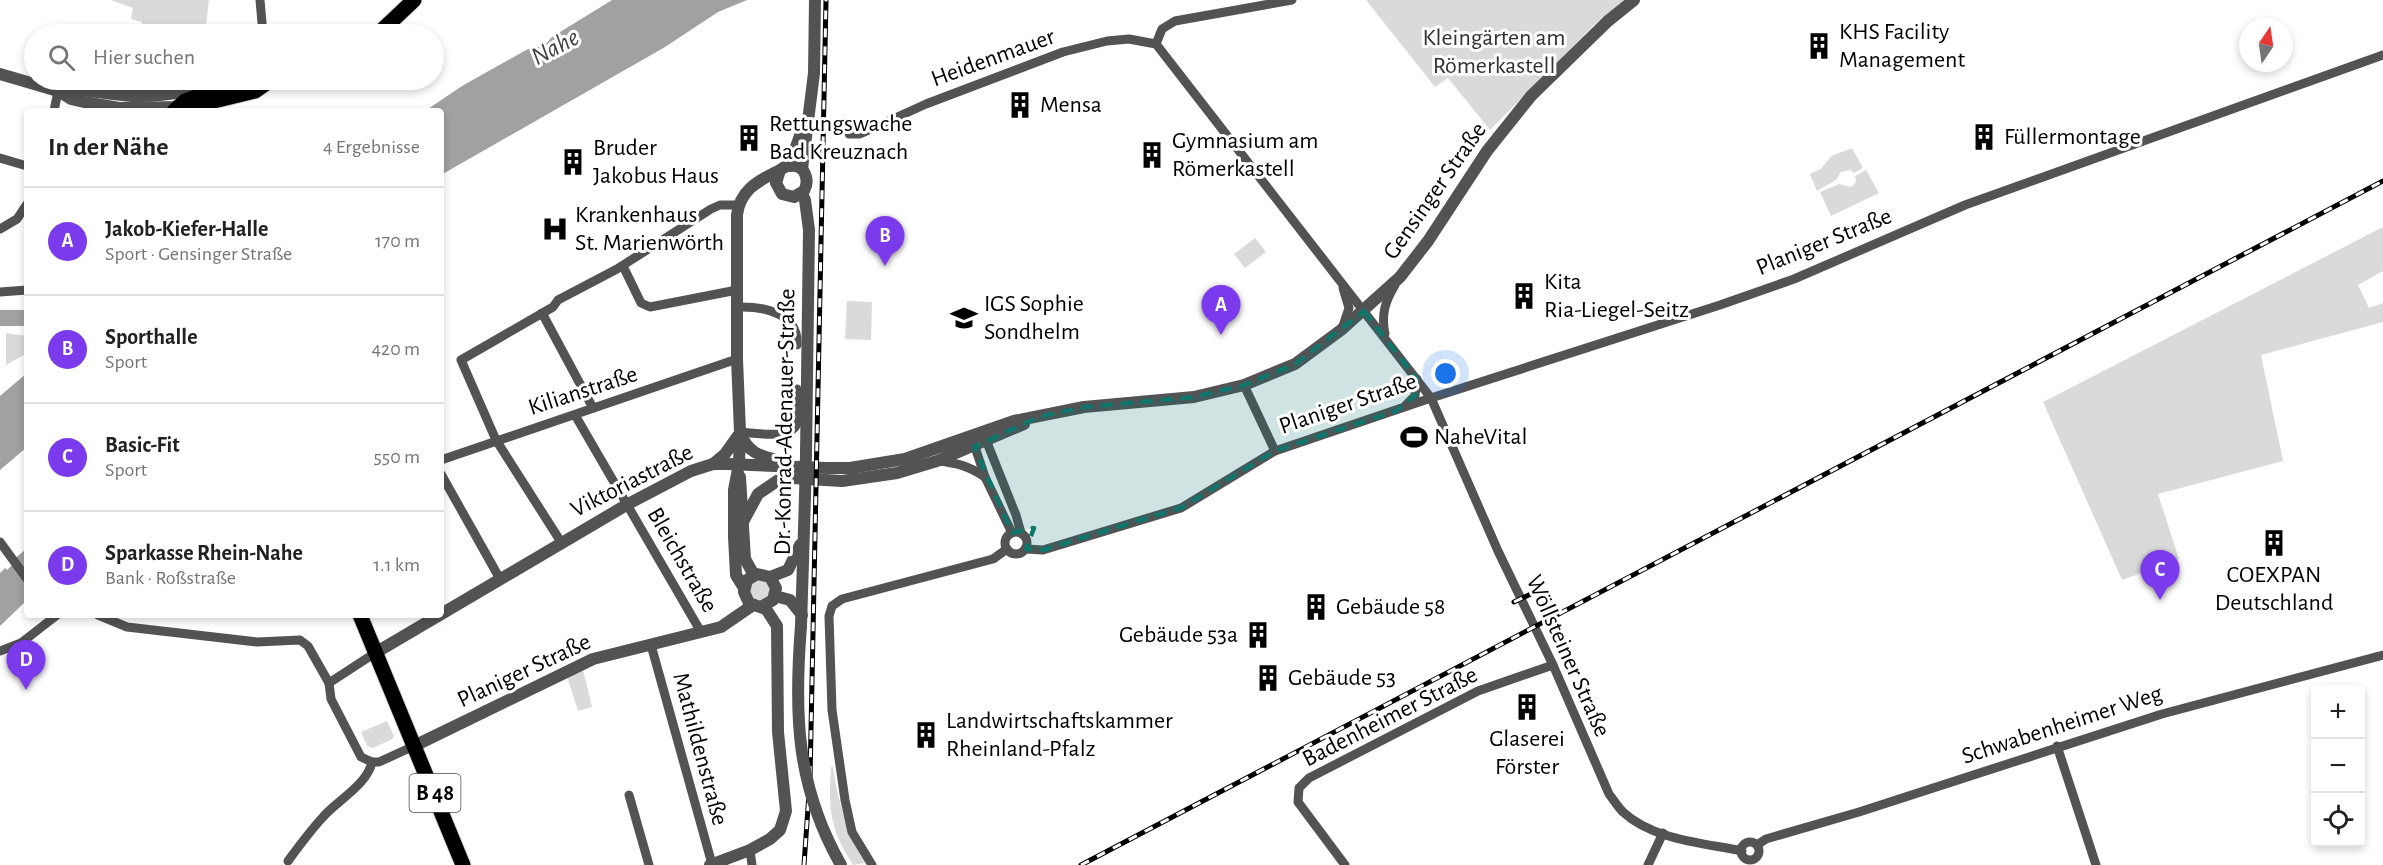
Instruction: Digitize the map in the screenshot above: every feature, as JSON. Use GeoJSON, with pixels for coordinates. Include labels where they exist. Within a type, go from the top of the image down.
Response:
{"type":"FeatureCollection","features":[{"type":"Feature","properties":{"kind":"main road"},"geometry":{"type":"LineString","coordinates":[[389,24],[414,0]]}},
{"type":"Feature","properties":{"kind":"main road"},"geometry":{"type":"LineString","coordinates":[[180,108],[216,90]]}},
{"type":"Feature","properties":{"kind":"main road"},"geometry":{"type":"LineString","coordinates":[[180,108],[208,107],[257,90]]}},
{"type":"Feature","properties":{"kind":"main road","name":"B 48"},"geometry":{"type":"LineString","coordinates":[[361,618],[463,865]]}},
{"type":"Feature","properties":{"kind":"street"},"geometry":{"type":"LineString","coordinates":[[260,0],[262,24]]}},
{"type":"Feature","properties":{"kind":"street"},"geometry":{"type":"LineString","coordinates":[[745,192],[764,189],[797,196],[807,182],[802,169],[814,74],[815,0]]}},
{"type":"Feature","properties":{"kind":"street"},"geometry":{"type":"LineString","coordinates":[[1292,0],[1175,21],[1162,29],[1156,44],[1431,398]]}},
{"type":"Feature","properties":{"kind":"street","name":"Gensinger Straße"},"geometry":{"type":"LineString","coordinates":[[739,464],[849,468],[905,459],[979,439],[1038,417],[1084,407],[1194,397],[1244,385],[1295,364],[1341,330],[1400,277],[1428,241],[1487,151],[1531,96],[1608,21],[1634,0]]}},
{"type":"Feature","properties":{"kind":"street","name":"Heidenmauer"},"geometry":{"type":"LineString","coordinates":[[849,134],[860,134],[926,104],[1063,52],[1107,41],[1129,39],[1156,44]]}},
{"type":"Feature","properties":{"kind":"street","name":"Planiger Straße"},"geometry":{"type":"LineString","coordinates":[[871,864],[852,832],[836,748],[832,710],[829,616],[832,606],[842,599],[993,559],[1006,549],[1016,554],[1026,549],[1042,550],[1181,508],[1275,451],[1774,286],[1965,205],[2383,55]]}},
{"type":"Feature","properties":{"kind":"street"},"geometry":{"type":"LineString","coordinates":[[0,74],[24,81]]}},
{"type":"Feature","properties":{"kind":"street"},"geometry":{"type":"LineString","coordinates":[[55,90],[77,100],[119,108],[180,108]]}},
{"type":"Feature","properties":{"kind":"street"},"geometry":{"type":"LineString","coordinates":[[58,91],[64,90]]}},
{"type":"Feature","properties":{"kind":"street"},"geometry":{"type":"LineString","coordinates":[[88,90],[118,95],[168,97],[180,108]]}},
{"type":"Feature","properties":{"kind":"street"},"geometry":{"type":"LineString","coordinates":[[155,96],[200,90]]}},
{"type":"Feature","properties":{"kind":"street"},"geometry":{"type":"LineString","coordinates":[[55,108],[58,91]]}},
{"type":"Feature","properties":{"kind":"street"},"geometry":{"type":"LineString","coordinates":[[779,192],[776,183],[810,107]]}},
{"type":"Feature","properties":{"kind":"street"},"geometry":{"type":"LineString","coordinates":[[0,158],[24,165]]}},
{"type":"Feature","properties":{"kind":"street"},"geometry":{"type":"LineString","coordinates":[[754,575],[745,560],[739,464],[736,228],[738,205],[745,192],[763,178],[784,168],[802,169]]}},
{"type":"Feature","properties":{"kind":"street","name":"Dr.-Konrad-Adenauer-Straße"},"geometry":{"type":"LineString","coordinates":[[797,196],[805,200],[809,230],[804,535],[796,691],[801,748],[814,805],[841,865]]}},
{"type":"Feature","properties":{"kind":"street"},"geometry":{"type":"LineString","coordinates":[[561,542],[496,440],[461,360],[553,307],[558,300],[623,266],[720,205],[738,205]]}},
{"type":"Feature","properties":{"kind":"street"},"geometry":{"type":"LineString","coordinates":[[0,229],[17,219],[24,208]]}},
{"type":"Feature","properties":{"kind":"street"},"geometry":{"type":"LineString","coordinates":[[623,266],[641,303],[645,306],[650,307],[737,290]]}},
{"type":"Feature","properties":{"kind":"street"},"geometry":{"type":"LineString","coordinates":[[1386,339],[1383,308],[1400,277]]}},
{"type":"Feature","properties":{"kind":"street"},"geometry":{"type":"LineString","coordinates":[[1340,280],[1349,309],[1341,330]]}},
{"type":"Feature","properties":{"kind":"street"},"geometry":{"type":"LineString","coordinates":[[0,292],[24,290]]}},
{"type":"Feature","properties":{"kind":"street"},"geometry":{"type":"LineString","coordinates":[[737,307],[754,307],[774,312],[787,320],[798,334],[797,345]]}},
{"type":"Feature","properties":{"kind":"street"},"geometry":{"type":"LineString","coordinates":[[542,313],[593,408]]}},
{"type":"Feature","properties":{"kind":"street","name":"Kilianstraße"},"geometry":{"type":"LineString","coordinates":[[444,459],[737,359]]}},
{"type":"Feature","properties":{"kind":"street"},"geometry":{"type":"LineString","coordinates":[[1396,411],[1415,396],[1416,379]]}},
{"type":"Feature","properties":{"kind":"street","name":"Planiger Straße"},"geometry":{"type":"LineString","coordinates":[[1244,385],[1275,451]]}},
{"type":"Feature","properties":{"kind":"street"},"geometry":{"type":"LineString","coordinates":[[740,432],[778,434],[794,429],[797,423],[797,389]]}},
{"type":"Feature","properties":{"kind":"street","name":"Wöllsteiner Straße"},"geometry":{"type":"LineString","coordinates":[[1431,398],[1498,551],[1553,665],[1609,794],[1623,812],[1641,824],[1663,834],[1742,851]]}},
{"type":"Feature","properties":{"kind":"street","name":"Bleichstraße"},"geometry":{"type":"LineString","coordinates":[[574,415],[701,632]]}},
{"type":"Feature","properties":{"kind":"street"},"geometry":{"type":"LineString","coordinates":[[713,464],[725,454],[740,432]]}},
{"type":"Feature","properties":{"kind":"street"},"geometry":{"type":"LineString","coordinates":[[740,432],[746,446],[754,453],[807,467]]}},
{"type":"Feature","properties":{"kind":"street"},"geometry":{"type":"LineString","coordinates":[[979,439],[986,477],[1016,533],[1026,538],[1026,549]]}},
{"type":"Feature","properties":{"kind":"street"},"geometry":{"type":"LineString","coordinates":[[979,439],[1016,515],[1016,533]]}},
{"type":"Feature","properties":{"kind":"street","name":"Gensinger Straße"},"geometry":{"type":"LineString","coordinates":[[744,520],[758,494],[777,481],[792,478],[828,481],[870,478],[897,473],[937,461],[979,439]]}},
{"type":"Feature","properties":{"kind":"street"},"geometry":{"type":"LineString","coordinates":[[937,461],[959,463],[971,467],[986,477]]}},
{"type":"Feature","properties":{"kind":"street","name":"Viktoriastraße"},"geometry":{"type":"LineString","coordinates":[[444,611],[628,504],[691,471],[713,464],[739,464]]}},
{"type":"Feature","properties":{"kind":"street"},"geometry":{"type":"LineString","coordinates":[[711,865],[733,861],[776,834],[784,822],[786,811],[778,732],[777,626],[770,613],[746,600],[744,588],[736,575],[734,490],[739,464]]}},
{"type":"Feature","properties":{"kind":"street"},"geometry":{"type":"LineString","coordinates":[[444,479],[500,579]]}},
{"type":"Feature","properties":{"kind":"street"},"geometry":{"type":"LineString","coordinates":[[1006,549],[1005,540],[1016,533]]}},
{"type":"Feature","properties":{"kind":"street"},"geometry":{"type":"LineString","coordinates":[[744,588],[747,580],[754,575],[761,574],[770,577],[781,574],[791,567],[804,535]]}},
{"type":"Feature","properties":{"kind":"street"},"geometry":{"type":"LineString","coordinates":[[0,542],[24,575]]}},
{"type":"Feature","properties":{"kind":"street"},"geometry":{"type":"LineString","coordinates":[[770,577],[776,588],[774,598],[784,631],[779,661]]}},
{"type":"Feature","properties":{"kind":"street"},"geometry":{"type":"LineString","coordinates":[[757,606],[774,598],[790,600],[801,620]]}},
{"type":"Feature","properties":{"kind":"street","name":"Planiger Straße"},"geometry":{"type":"LineString","coordinates":[[414,746],[593,659],[726,625],[757,606]]}},
{"type":"Feature","properties":{"kind":"street"},"geometry":{"type":"LineString","coordinates":[[0,651],[21,643],[52,618]]}},
{"type":"Feature","properties":{"kind":"street"},"geometry":{"type":"LineString","coordinates":[[105,618],[127,627],[257,642],[300,640],[308,646],[329,683],[331,699],[361,757],[372,762],[379,762],[414,746]]}},
{"type":"Feature","properties":{"kind":"street","name":"Viktoriastraße"},"geometry":{"type":"LineString","coordinates":[[375,653],[431,618]]}},
{"type":"Feature","properties":{"kind":"street","name":"Mathildenstraße"},"geometry":{"type":"LineString","coordinates":[[651,645],[711,865]]}},
{"type":"Feature","properties":{"kind":"street"},"geometry":{"type":"LineString","coordinates":[[329,683],[375,653]]}},
{"type":"Feature","properties":{"kind":"street","name":"Schwabenheimer Weg"},"geometry":{"type":"LineString","coordinates":[[1756,845],[1766,839],[1859,812],[2162,714],[2383,655]]}},
{"type":"Feature","properties":{"kind":"street","name":"Badenheimer Straße"},"geometry":{"type":"LineString","coordinates":[[1345,865],[1298,802],[1299,788],[1309,778],[1478,691],[1553,665]]}},
{"type":"Feature","properties":{"kind":"street"},"geometry":{"type":"LineString","coordinates":[[2057,747],[2096,865]]}},
{"type":"Feature","properties":{"kind":"street"},"geometry":{"type":"LineString","coordinates":[[288,861],[323,816],[363,779],[372,762]]}},
{"type":"Feature","properties":{"kind":"street"},"geometry":{"type":"LineString","coordinates":[[629,795],[649,865]]}},
{"type":"Feature","properties":{"kind":"street"},"geometry":{"type":"LineString","coordinates":[[1648,865],[1663,834]]}},
{"type":"Feature","properties":{"kind":"street"},"geometry":{"type":"LineString","coordinates":[[1746,844],[1756,845],[1759,854],[1752,862],[1745,858],[1742,851],[1746,844]]}},
{"type":"Feature","properties":{"kind":"street"},"geometry":{"type":"LineString","coordinates":[[750,850],[752,865]]}},
{"type":"Feature","properties":{"kind":"highlighted area"},"geometry":{"type":"Polygon","coordinates":[[[1364,311],[1417,379],[1415,396],[1396,411],[1275,451],[1181,508],[1043,550],[1026,549],[1034,528],[1012,533],[974,447],[1038,417],[1084,407],[1194,397],[1244,385],[1295,364],[1364,311]]]}},
{"type":"Feature","properties":{"kind":"green space"},"geometry":{"type":"Polygon","coordinates":[[[111,0],[209,0],[206,24],[142,24],[142,22],[131,19],[133,8],[111,0]]]}},
{"type":"Feature","properties":{"kind":"green space","name":"Kleingärten am Römerkastell"},"geometry":{"type":"Polygon","coordinates":[[[1366,0],[1625,0],[1592,27],[1490,130],[1448,78],[1435,87],[1366,0]]]}},
{"type":"Feature","properties":{"kind":"green space"},"geometry":{"type":"Polygon","coordinates":[[[1852,148],[1863,168],[1854,173],[1850,170],[1841,172],[1836,180],[1817,191],[1810,174],[1821,169],[1831,156],[1852,148]]]}},
{"type":"Feature","properties":{"kind":"green space"},"geometry":{"type":"Polygon","coordinates":[[[1866,170],[1879,193],[1831,216],[1820,192],[1839,184],[1851,187],[1856,182],[1855,176],[1866,170]]]}},
{"type":"Feature","properties":{"kind":"green space"},"geometry":{"type":"Polygon","coordinates":[[[2383,227],[2383,271],[2358,285],[2369,308],[2383,303],[2383,322],[2261,355],[2283,461],[2158,494],[2179,559],[2122,580],[2043,402],[2383,227]]]}},
{"type":"Feature","properties":{"kind":"green space"},"geometry":{"type":"Polygon","coordinates":[[[1255,238],[1266,252],[1245,268],[1234,254],[1255,238]]]}},
{"type":"Feature","properties":{"kind":"green space"},"geometry":{"type":"Polygon","coordinates":[[[847,301],[872,302],[871,340],[845,339],[847,301]]]}},
{"type":"Feature","properties":{"kind":"green space"},"geometry":{"type":"Polygon","coordinates":[[[6,333],[24,336],[24,355],[6,365],[6,333]]]}},
{"type":"Feature","properties":{"kind":"green space"},"geometry":{"type":"Polygon","coordinates":[[[760,580],[767,583],[770,590],[767,597],[760,600],[753,597],[750,590],[753,583],[760,580]]]}},
{"type":"Feature","properties":{"kind":"green space"},"geometry":{"type":"Polygon","coordinates":[[[583,670],[592,707],[578,711],[567,676],[583,670]]]}},
{"type":"Feature","properties":{"kind":"green space"},"geometry":{"type":"Polygon","coordinates":[[[387,721],[394,736],[392,739],[373,748],[367,746],[361,732],[387,721]]]}},
{"type":"Feature","properties":{"kind":"green space"},"geometry":{"type":"Polygon","coordinates":[[[831,767],[833,767],[848,828],[865,863],[853,865],[839,841],[832,818],[831,767]]]}},
{"type":"Feature","properties":{"kind":"water","name":"Nahe"},"geometry":{"type":"Polygon","coordinates":[[[612,0],[747,0],[718,12],[665,47],[444,173],[444,108],[429,108],[462,86],[528,49],[544,46],[552,37],[612,0]]]}},
{"type":"Feature","properties":{"kind":"water"},"geometry":{"type":"Polygon","coordinates":[[[24,376],[24,450],[0,470],[0,396],[24,376]]]}},
{"type":"Feature","properties":{"kind":"water"},"geometry":{"type":"Polygon","coordinates":[[[24,551],[24,603],[0,626],[0,573],[12,565],[11,562],[24,551]]]}},
{"type":"Feature","properties":{"kind":"waterway"},"geometry":{"type":"LineString","coordinates":[[0,318],[24,318]]}},
{"type":"Feature","properties":{"kind":"railway"},"geometry":{"type":"LineString","coordinates":[[804,865],[810,779],[826,0]]}},
{"type":"Feature","properties":{"kind":"railway"},"geometry":{"type":"LineString","coordinates":[[1081,865],[2383,181]]}},
{"type":"Feature","properties":{"kind":"railway"},"geometry":{"type":"LineString","coordinates":[[1514,602],[1539,590]]}},
{"type":"Feature","properties":{"kind":"place","name":"KHS Facility Management"},"geometry":{"type":"Point","coordinates":[1819,46]}},
{"type":"Feature","properties":{"kind":"place","name":"Mensa"},"geometry":{"type":"Point","coordinates":[1020,105]}},
{"type":"Feature","properties":{"kind":"place","name":"Füllermontage"},"geometry":{"type":"Point","coordinates":[1984,137]}},
{"type":"Feature","properties":{"kind":"place","name":"Rettungswache Bad Kreuznach"},"geometry":{"type":"Point","coordinates":[749,138]}},
{"type":"Feature","properties":{"kind":"place","name":"Gymnasium am Römerkastell"},"geometry":{"type":"Point","coordinates":[1152,155]}},
{"type":"Feature","properties":{"kind":"place","name":"Bruder Jakobus Haus"},"geometry":{"type":"Point","coordinates":[573,162]}},
{"type":"Feature","properties":{"kind":"place","name":"Krankenhaus St. Marienwörth"},"geometry":{"type":"Point","coordinates":[555,229]}},
{"type":"Feature","properties":{"kind":"place","name":"Sporthalle"},"geometry":{"type":"Point","coordinates":[885,266]}},
{"type":"Feature","properties":{"kind":"place","name":"Kita Ria-Liegel-Seitz"},"geometry":{"type":"Point","coordinates":[1524,296]}},
{"type":"Feature","properties":{"kind":"place","name":"IGS Sophie Sondhelm"},"geometry":{"type":"Point","coordinates":[964,318]}},
{"type":"Feature","properties":{"kind":"place","name":"Jakob-Kiefer-Halle"},"geometry":{"type":"Point","coordinates":[1221,335]}},
{"type":"Feature","properties":{"kind":"place","name":"NaheVital"},"geometry":{"type":"Point","coordinates":[1414,437]}},
{"type":"Feature","properties":{"kind":"place","name":"COEXPAN Deutschland"},"geometry":{"type":"Point","coordinates":[2274,543]}},
{"type":"Feature","properties":{"kind":"place","name":"Basic-Fit"},"geometry":{"type":"Point","coordinates":[2160,600]}},
{"type":"Feature","properties":{"kind":"place","name":"Gebäude 58"},"geometry":{"type":"Point","coordinates":[1316,607]}},
{"type":"Feature","properties":{"kind":"place","name":"Gebäude 53a"},"geometry":{"type":"Point","coordinates":[1258,635]}},
{"type":"Feature","properties":{"kind":"place","name":"Gebäude 53"},"geometry":{"type":"Point","coordinates":[1268,678]}},
{"type":"Feature","properties":{"kind":"place","name":"Sparkasse Rhein-Nahe"},"geometry":{"type":"Point","coordinates":[26,690]}},
{"type":"Feature","properties":{"kind":"place","name":"Glaserei Förster"},"geometry":{"type":"Point","coordinates":[1527,707]}},
{"type":"Feature","properties":{"kind":"place","name":"Landwirtschaftskammer Rheinland-Pfalz"},"geometry":{"type":"Point","coordinates":[926,735]}}]}
